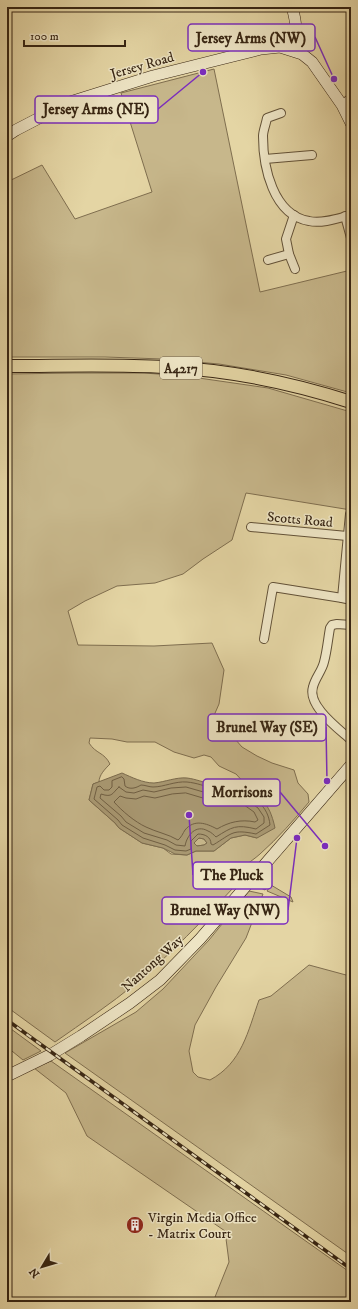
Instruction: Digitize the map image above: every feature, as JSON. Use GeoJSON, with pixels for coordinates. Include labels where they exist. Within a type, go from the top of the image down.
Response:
{"type":"FeatureCollection","features":[{"type":"Feature","properties":{"kind":"main road","name":"A4217"},"geometry":{"type":"LineString","coordinates":[[7,366],[104,365],[166,367],[240,376],[331,396],[351,402]]}},
{"type":"Feature","properties":{"kind":"street"},"geometry":{"type":"LineString","coordinates":[[292,7],[296,21],[296,33],[292,50],[302,54],[312,62],[342,105],[351,123]]}},
{"type":"Feature","properties":{"kind":"street","name":"Jersey Road"},"geometry":{"type":"LineString","coordinates":[[7,136],[70,102],[153,76],[261,49],[280,47],[292,50]]}},
{"type":"Feature","properties":{"kind":"street"},"geometry":{"type":"LineString","coordinates":[[342,105],[351,98]]}},
{"type":"Feature","properties":{"kind":"street"},"geometry":{"type":"LineString","coordinates":[[281,113],[268,118],[263,135],[265,159],[270,184],[277,199],[294,215],[309,221],[334,220],[348,216],[351,238]]}},
{"type":"Feature","properties":{"kind":"street"},"geometry":{"type":"LineString","coordinates":[[265,159],[312,155]]}},
{"type":"Feature","properties":{"kind":"street"},"geometry":{"type":"LineString","coordinates":[[294,215],[286,239],[289,254],[295,269]]}},
{"type":"Feature","properties":{"kind":"street"},"geometry":{"type":"LineString","coordinates":[[268,260],[289,254]]}},
{"type":"Feature","properties":{"kind":"street","name":"Scotts Road"},"geometry":{"type":"LineString","coordinates":[[342,598],[350,514]]}},
{"type":"Feature","properties":{"kind":"street","name":"Scotts Road"},"geometry":{"type":"LineString","coordinates":[[251,527],[347,536]]}},
{"type":"Feature","properties":{"kind":"street"},"geometry":{"type":"LineString","coordinates":[[264,640],[273,587],[351,600]]}},
{"type":"Feature","properties":{"kind":"street"},"geometry":{"type":"LineString","coordinates":[[351,626],[337,624],[332,625],[330,628],[324,663],[314,684],[312,694],[320,710],[351,740]]}},
{"type":"Feature","properties":{"kind":"street","name":"Nantong Way"},"geometry":{"type":"LineString","coordinates":[[7,1076],[50,1055],[81,1036],[130,1003],[160,980],[200,939],[351,765]]}},
{"type":"Feature","properties":{"kind":"shaded area"},"geometry":{"type":"Polygon","coordinates":[[[214,69],[260,292],[351,270],[351,393],[286,375],[219,364],[163,359],[105,357],[7,357],[7,182],[42,165],[75,219],[152,192],[121,93],[214,69]]]}},
{"type":"Feature","properties":{"kind":"shaded area"},"geometry":{"type":"Polygon","coordinates":[[[144,373],[185,376],[268,388],[351,412],[351,510],[246,493],[232,540],[183,574],[155,583],[117,586],[68,611],[78,645],[154,646],[212,643],[224,670],[219,704],[212,720],[212,727],[235,739],[242,747],[257,756],[272,763],[294,770],[298,783],[308,794],[309,802],[273,842],[236,873],[230,881],[234,887],[174,949],[117,998],[55,1042],[7,1007],[7,374],[144,373]],[[90,738],[89,743],[92,747],[105,757],[110,764],[104,770],[99,782],[93,784],[89,800],[119,828],[142,843],[163,848],[171,854],[187,855],[196,851],[214,851],[231,838],[245,835],[257,838],[265,802],[249,790],[236,774],[219,766],[211,757],[204,755],[194,758],[174,752],[155,742],[127,742],[112,739],[90,738]]]}},
{"type":"Feature","properties":{"kind":"shaded area"},"geometry":{"type":"Polygon","coordinates":[[[199,838],[204,839],[207,843],[197,846],[194,843],[199,838]]]}},
{"type":"Feature","properties":{"kind":"shaded area"},"geometry":{"type":"Polygon","coordinates":[[[262,879],[270,883],[265,890],[255,885],[262,879]]]}},
{"type":"Feature","properties":{"kind":"shaded area"},"geometry":{"type":"Polygon","coordinates":[[[271,885],[291,897],[293,902],[267,891],[271,885]]]}},
{"type":"Feature","properties":{"kind":"shaded area"},"geometry":{"type":"Polygon","coordinates":[[[249,891],[263,894],[246,938],[195,1025],[189,1051],[193,1072],[198,1077],[210,1080],[230,1065],[237,1055],[247,1034],[259,1000],[271,996],[309,965],[346,975],[351,978],[351,1256],[65,1053],[136,1012],[163,989],[209,940],[249,891]]]}},
{"type":"Feature","properties":{"kind":"shaded area"},"geometry":{"type":"Polygon","coordinates":[[[7,1026],[41,1051],[23,1060],[7,1047],[7,1026]]]}},
{"type":"Feature","properties":{"kind":"shaded area"},"geometry":{"type":"Polygon","coordinates":[[[51,1061],[351,1273],[351,1302],[213,1302],[229,1262],[225,1231],[87,1136],[66,1093],[34,1068],[51,1061]]]}},
{"type":"Feature","properties":{"kind":"water"},"geometry":{"type":"Polygon","coordinates":[[[122,773],[137,780],[150,783],[183,778],[219,786],[232,785],[238,782],[262,800],[270,811],[275,828],[257,838],[245,835],[231,838],[214,851],[196,851],[187,855],[175,854],[163,848],[142,843],[119,828],[89,800],[93,784],[122,773]],[[199,838],[194,843],[197,846],[204,845],[207,843],[204,839],[199,838]]]}},
{"type":"Feature","properties":{"kind":"railway"},"geometry":{"type":"LineString","coordinates":[[7,1020],[351,1269]]}},
{"type":"Feature","properties":{"kind":"place","name":"Jersey Arms (NE)"},"geometry":{"type":"Point","coordinates":[203,72]}},
{"type":"Feature","properties":{"kind":"place","name":"Jersey Arms (NW)"},"geometry":{"type":"Point","coordinates":[334,79]}},
{"type":"Feature","properties":{"kind":"place","name":"Brunel Way (SE)"},"geometry":{"type":"Point","coordinates":[327,781]}},
{"type":"Feature","properties":{"kind":"place","name":"The Pluck"},"geometry":{"type":"Point","coordinates":[189,815]}},
{"type":"Feature","properties":{"kind":"place","name":"Brunel Way (NW)"},"geometry":{"type":"Point","coordinates":[297,838]}},
{"type":"Feature","properties":{"kind":"place","name":"Morrisons"},"geometry":{"type":"Point","coordinates":[325,846]}},
{"type":"Feature","properties":{"kind":"place","name":"Virgin Media Office - Matrix Court"},"geometry":{"type":"Point","coordinates":[135,1225]}}]}
